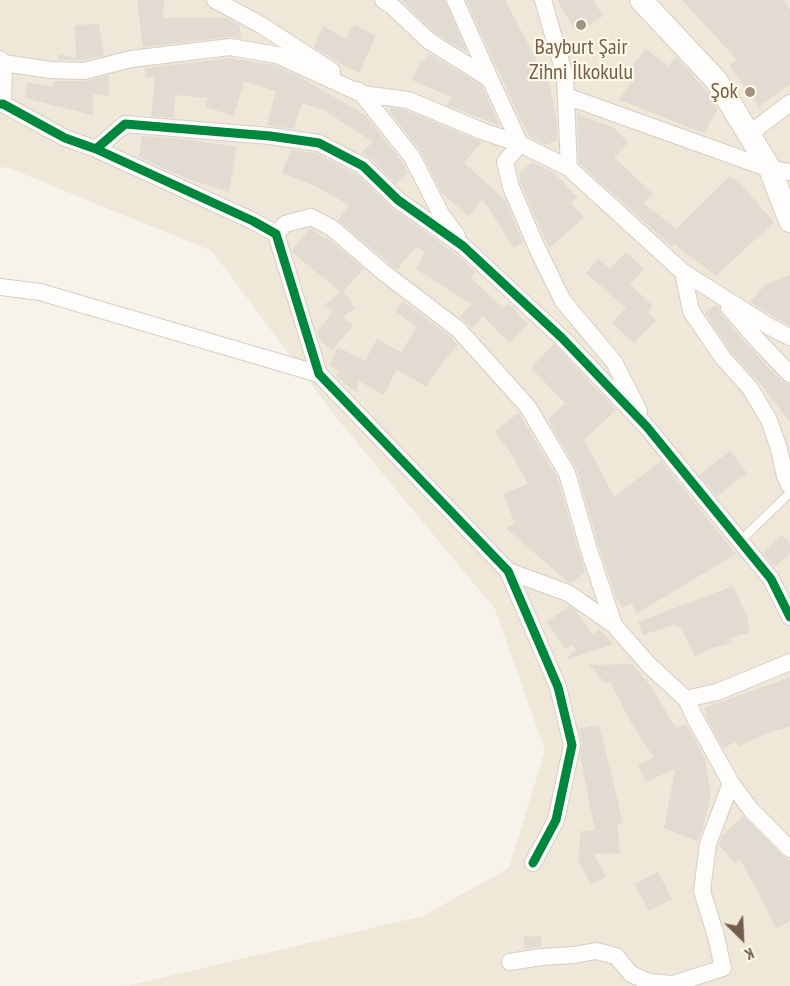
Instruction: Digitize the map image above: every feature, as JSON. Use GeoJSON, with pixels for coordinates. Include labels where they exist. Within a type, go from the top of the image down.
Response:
{"type":"FeatureCollection","features":[{"type":"Feature","properties":{"kind":"main road"},"geometry":{"type":"LineString","coordinates":[[641,0],[716,80],[749,134],[780,171],[790,221]]}},
{"type":"Feature","properties":{"kind":"street"},"geometry":{"type":"LineString","coordinates":[[215,0],[261,25],[333,72],[362,94],[412,157],[441,214],[463,246]]}},
{"type":"Feature","properties":{"kind":"street"},"geometry":{"type":"LineString","coordinates":[[384,0],[429,41],[490,79]]}},
{"type":"Feature","properties":{"kind":"street"},"geometry":{"type":"LineString","coordinates":[[454,0],[520,144]]}},
{"type":"Feature","properties":{"kind":"street"},"geometry":{"type":"LineString","coordinates":[[543,0],[565,76],[569,168]]}},
{"type":"Feature","properties":{"kind":"street"},"geometry":{"type":"LineString","coordinates":[[533,863],[556,820],[572,745],[558,687],[508,571],[319,374],[276,234],[254,221],[96,149],[65,138],[1,104],[2,61],[50,70],[84,71],[131,59],[230,47],[277,55],[362,94],[408,100],[520,144],[569,168],[683,272],[770,327],[790,337]]}},
{"type":"Feature","properties":{"kind":"street"},"geometry":{"type":"LineString","coordinates":[[566,96],[780,171]]}},
{"type":"Feature","properties":{"kind":"street"},"geometry":{"type":"LineString","coordinates":[[749,134],[790,103]]}},
{"type":"Feature","properties":{"kind":"street"},"geometry":{"type":"LineString","coordinates":[[96,149],[125,124],[270,136],[319,143],[363,166],[398,200],[463,246],[562,338],[646,427],[740,541],[771,579],[790,617]]}},
{"type":"Feature","properties":{"kind":"street"},"geometry":{"type":"LineString","coordinates":[[520,144],[506,162],[511,187],[536,246],[563,301],[614,362],[646,427]]}},
{"type":"Feature","properties":{"kind":"street"},"geometry":{"type":"LineString","coordinates":[[276,234],[285,224],[311,217],[332,228],[383,272],[458,329],[528,407],[567,474],[614,625]]}},
{"type":"Feature","properties":{"kind":"street"},"geometry":{"type":"LineString","coordinates":[[683,272],[691,311],[723,358],[750,388],[769,420],[779,448],[784,476],[790,486]]}},
{"type":"Feature","properties":{"kind":"street"},"geometry":{"type":"LineString","coordinates":[[0,287],[40,292],[319,374]]}},
{"type":"Feature","properties":{"kind":"street"},"geometry":{"type":"LineString","coordinates":[[718,295],[790,374]]}},
{"type":"Feature","properties":{"kind":"street"},"geometry":{"type":"LineString","coordinates":[[508,571],[568,593],[614,625],[649,665],[686,699],[731,783],[752,811],[790,849]]}},
{"type":"Feature","properties":{"kind":"street"},"geometry":{"type":"LineString","coordinates":[[686,699],[717,692],[790,662]]}},
{"type":"Feature","properties":{"kind":"street"},"geometry":{"type":"LineString","coordinates":[[510,962],[596,951],[616,956],[631,974],[649,982],[673,984],[723,968],[702,891],[708,844],[731,783]]}},
{"type":"Feature","properties":{"kind":"lane"},"geometry":{"type":"LineString","coordinates":[[740,541],[790,493]]}},
{"type":"Feature","properties":{"kind":"shaded area"},"geometry":{"type":"Polygon","coordinates":[[[0,0],[790,0],[790,986],[127,986],[423,916],[509,868],[545,750],[495,609],[340,422],[212,251],[9,168],[0,167],[0,0]]]}},
{"type":"Feature","properties":{"kind":"building"},"geometry":{"type":"Polygon","coordinates":[[[137,0],[164,0],[163,18],[226,18],[240,26],[241,38],[229,37],[143,47],[137,0]]]}},
{"type":"Feature","properties":{"kind":"building"},"geometry":{"type":"Polygon","coordinates":[[[401,0],[445,0],[467,52],[435,33],[401,0]]]}},
{"type":"Feature","properties":{"kind":"building"},"geometry":{"type":"Polygon","coordinates":[[[466,0],[505,0],[550,86],[557,122],[557,140],[546,145],[531,138],[466,0]]]}},
{"type":"Feature","properties":{"kind":"building","name":"Bayburt Şair Zihni İlkokulu"},"geometry":{"type":"Polygon","coordinates":[[[557,0],[593,0],[603,16],[577,33],[557,0]]]}},
{"type":"Feature","properties":{"kind":"building"},"geometry":{"type":"Polygon","coordinates":[[[682,0],[784,0],[790,10],[790,84],[759,107],[729,65],[737,60],[682,0]]]}},
{"type":"Feature","properties":{"kind":"building"},"geometry":{"type":"Polygon","coordinates":[[[99,24],[104,55],[83,60],[58,60],[59,54],[76,58],[75,25],[99,24]]]}},
{"type":"Feature","properties":{"kind":"building"},"geometry":{"type":"Polygon","coordinates":[[[354,24],[376,36],[359,73],[314,47],[323,26],[346,39],[354,24]]]}},
{"type":"Feature","properties":{"kind":"building"},"geometry":{"type":"Polygon","coordinates":[[[646,49],[668,66],[676,57],[707,91],[718,109],[704,133],[619,100],[636,75],[629,70],[646,49]]]}},
{"type":"Feature","properties":{"kind":"building"},"geometry":{"type":"Polygon","coordinates":[[[428,53],[482,86],[500,126],[447,105],[451,97],[412,80],[421,60],[425,61],[428,53]]]}},
{"type":"Feature","properties":{"kind":"building"},"geometry":{"type":"Polygon","coordinates":[[[230,58],[274,65],[298,76],[365,115],[403,163],[408,173],[396,184],[370,158],[361,153],[373,142],[324,110],[302,103],[294,129],[267,125],[276,91],[244,81],[234,116],[205,107],[208,98],[175,95],[174,118],[151,116],[155,77],[146,77],[145,68],[230,58]]]}},
{"type":"Feature","properties":{"kind":"building"},"geometry":{"type":"Polygon","coordinates":[[[109,75],[109,96],[93,94],[93,115],[25,98],[28,82],[53,87],[54,81],[84,81],[109,75]]]}},
{"type":"Feature","properties":{"kind":"building"},"geometry":{"type":"Polygon","coordinates":[[[391,108],[405,110],[482,142],[464,163],[505,200],[523,242],[514,248],[483,199],[468,216],[441,192],[421,152],[389,111],[391,108]]]}},
{"type":"Feature","properties":{"kind":"building"},"geometry":{"type":"Polygon","coordinates":[[[577,114],[614,128],[628,143],[614,157],[653,194],[644,203],[676,229],[730,176],[739,182],[774,222],[716,276],[675,245],[672,247],[579,163],[577,114]]]}},
{"type":"Feature","properties":{"kind":"building"},"geometry":{"type":"Polygon","coordinates":[[[142,136],[237,147],[229,192],[188,179],[139,157],[142,136]]]}},
{"type":"Feature","properties":{"kind":"building"},"geometry":{"type":"Polygon","coordinates":[[[291,150],[316,153],[357,175],[392,208],[456,254],[475,272],[471,278],[504,309],[508,303],[528,324],[509,343],[483,316],[472,329],[460,317],[471,304],[416,269],[425,252],[416,246],[397,270],[338,220],[349,205],[313,185],[282,173],[291,150]]]}},
{"type":"Feature","properties":{"kind":"building"},"geometry":{"type":"Polygon","coordinates":[[[531,162],[553,172],[560,179],[577,197],[571,203],[584,218],[549,248],[521,184],[519,174],[531,162]]]}},
{"type":"Feature","properties":{"kind":"building"},"geometry":{"type":"Polygon","coordinates":[[[310,228],[324,238],[326,237],[364,269],[343,291],[355,308],[343,317],[334,311],[353,325],[332,351],[319,339],[317,332],[333,311],[324,305],[341,292],[292,250],[310,228]]]}},
{"type":"Feature","properties":{"kind":"building"},"geometry":{"type":"Polygon","coordinates":[[[626,252],[644,269],[630,284],[653,306],[648,312],[656,321],[634,343],[612,323],[626,308],[586,273],[598,259],[610,269],[626,252]]]}},
{"type":"Feature","properties":{"kind":"building"},"geometry":{"type":"Polygon","coordinates":[[[790,275],[790,325],[750,302],[766,284],[790,275]]]}},
{"type":"Feature","properties":{"kind":"building"},"geometry":{"type":"Polygon","coordinates":[[[403,301],[451,337],[458,345],[442,363],[426,387],[397,369],[384,395],[359,381],[356,392],[336,376],[339,371],[329,365],[338,347],[365,361],[377,339],[401,352],[417,327],[395,311],[403,301]]]}},
{"type":"Feature","properties":{"kind":"building"},"geometry":{"type":"Polygon","coordinates":[[[715,305],[719,307],[721,314],[752,350],[782,381],[790,384],[790,422],[758,381],[731,352],[705,313],[715,305]]]}},
{"type":"Feature","properties":{"kind":"building"},"geometry":{"type":"Polygon","coordinates":[[[554,344],[616,410],[584,440],[614,497],[661,461],[736,554],[636,614],[632,603],[622,608],[616,597],[577,470],[548,420],[565,403],[531,368],[554,344]]]}},
{"type":"Feature","properties":{"kind":"building"},"geometry":{"type":"Polygon","coordinates":[[[519,413],[557,477],[585,572],[571,583],[506,528],[515,524],[503,494],[528,484],[495,431],[519,413]]]}},
{"type":"Feature","properties":{"kind":"building"},"geometry":{"type":"Polygon","coordinates":[[[730,451],[747,473],[717,496],[699,475],[730,451]]]}},
{"type":"Feature","properties":{"kind":"building"},"geometry":{"type":"Polygon","coordinates":[[[782,535],[790,544],[790,553],[775,567],[763,553],[782,535]]]}},
{"type":"Feature","properties":{"kind":"building"},"geometry":{"type":"Polygon","coordinates":[[[733,586],[747,617],[750,632],[730,638],[732,643],[712,648],[695,657],[681,627],[677,628],[676,624],[643,635],[638,622],[733,586]]]}},
{"type":"Feature","properties":{"kind":"building"},"geometry":{"type":"Polygon","coordinates":[[[569,606],[577,612],[593,635],[599,629],[613,644],[565,660],[576,650],[572,645],[565,649],[547,622],[569,606]]]}},
{"type":"Feature","properties":{"kind":"building"},"geometry":{"type":"Polygon","coordinates":[[[632,664],[649,684],[676,728],[686,724],[705,758],[711,795],[698,842],[664,828],[675,769],[646,782],[638,765],[654,758],[629,719],[610,681],[606,684],[589,665],[632,664]]]}},
{"type":"Feature","properties":{"kind":"building"},"geometry":{"type":"Polygon","coordinates":[[[790,677],[790,726],[777,731],[777,729],[739,746],[736,742],[723,748],[705,715],[707,714],[704,708],[790,677]]]}},
{"type":"Feature","properties":{"kind":"building"},"geometry":{"type":"Polygon","coordinates":[[[599,725],[623,823],[617,824],[620,853],[594,854],[606,877],[591,884],[578,860],[581,829],[583,832],[595,830],[580,755],[582,743],[579,729],[599,725]]]}},
{"type":"Feature","properties":{"kind":"building"},"geometry":{"type":"Polygon","coordinates":[[[743,816],[790,861],[790,921],[776,929],[740,859],[734,863],[719,844],[722,836],[743,816]]]}},
{"type":"Feature","properties":{"kind":"building"},"geometry":{"type":"Polygon","coordinates":[[[658,872],[672,899],[649,911],[634,884],[658,872]]]}},
{"type":"Feature","properties":{"kind":"building"},"geometry":{"type":"Polygon","coordinates":[[[541,936],[542,946],[525,949],[523,937],[541,936]]]}},
{"type":"Feature","properties":{"kind":"cycle path"},"geometry":{"type":"LineString","coordinates":[[0,104],[65,138],[96,149],[253,221],[276,234],[319,374],[508,571],[558,687],[572,745],[556,820],[533,863]]}},
{"type":"Feature","properties":{"kind":"cycle path"},"geometry":{"type":"LineString","coordinates":[[96,149],[125,124],[270,136],[319,143],[363,166],[398,200],[463,246],[562,338],[647,427],[771,579],[790,617]]}},
{"type":"Feature","properties":{"kind":"place","name":"Bayburt Şair Zihni İlkokulu"},"geometry":{"type":"Point","coordinates":[581,25]}},
{"type":"Feature","properties":{"kind":"place","name":"Şok"},"geometry":{"type":"Point","coordinates":[750,92]}}]}
